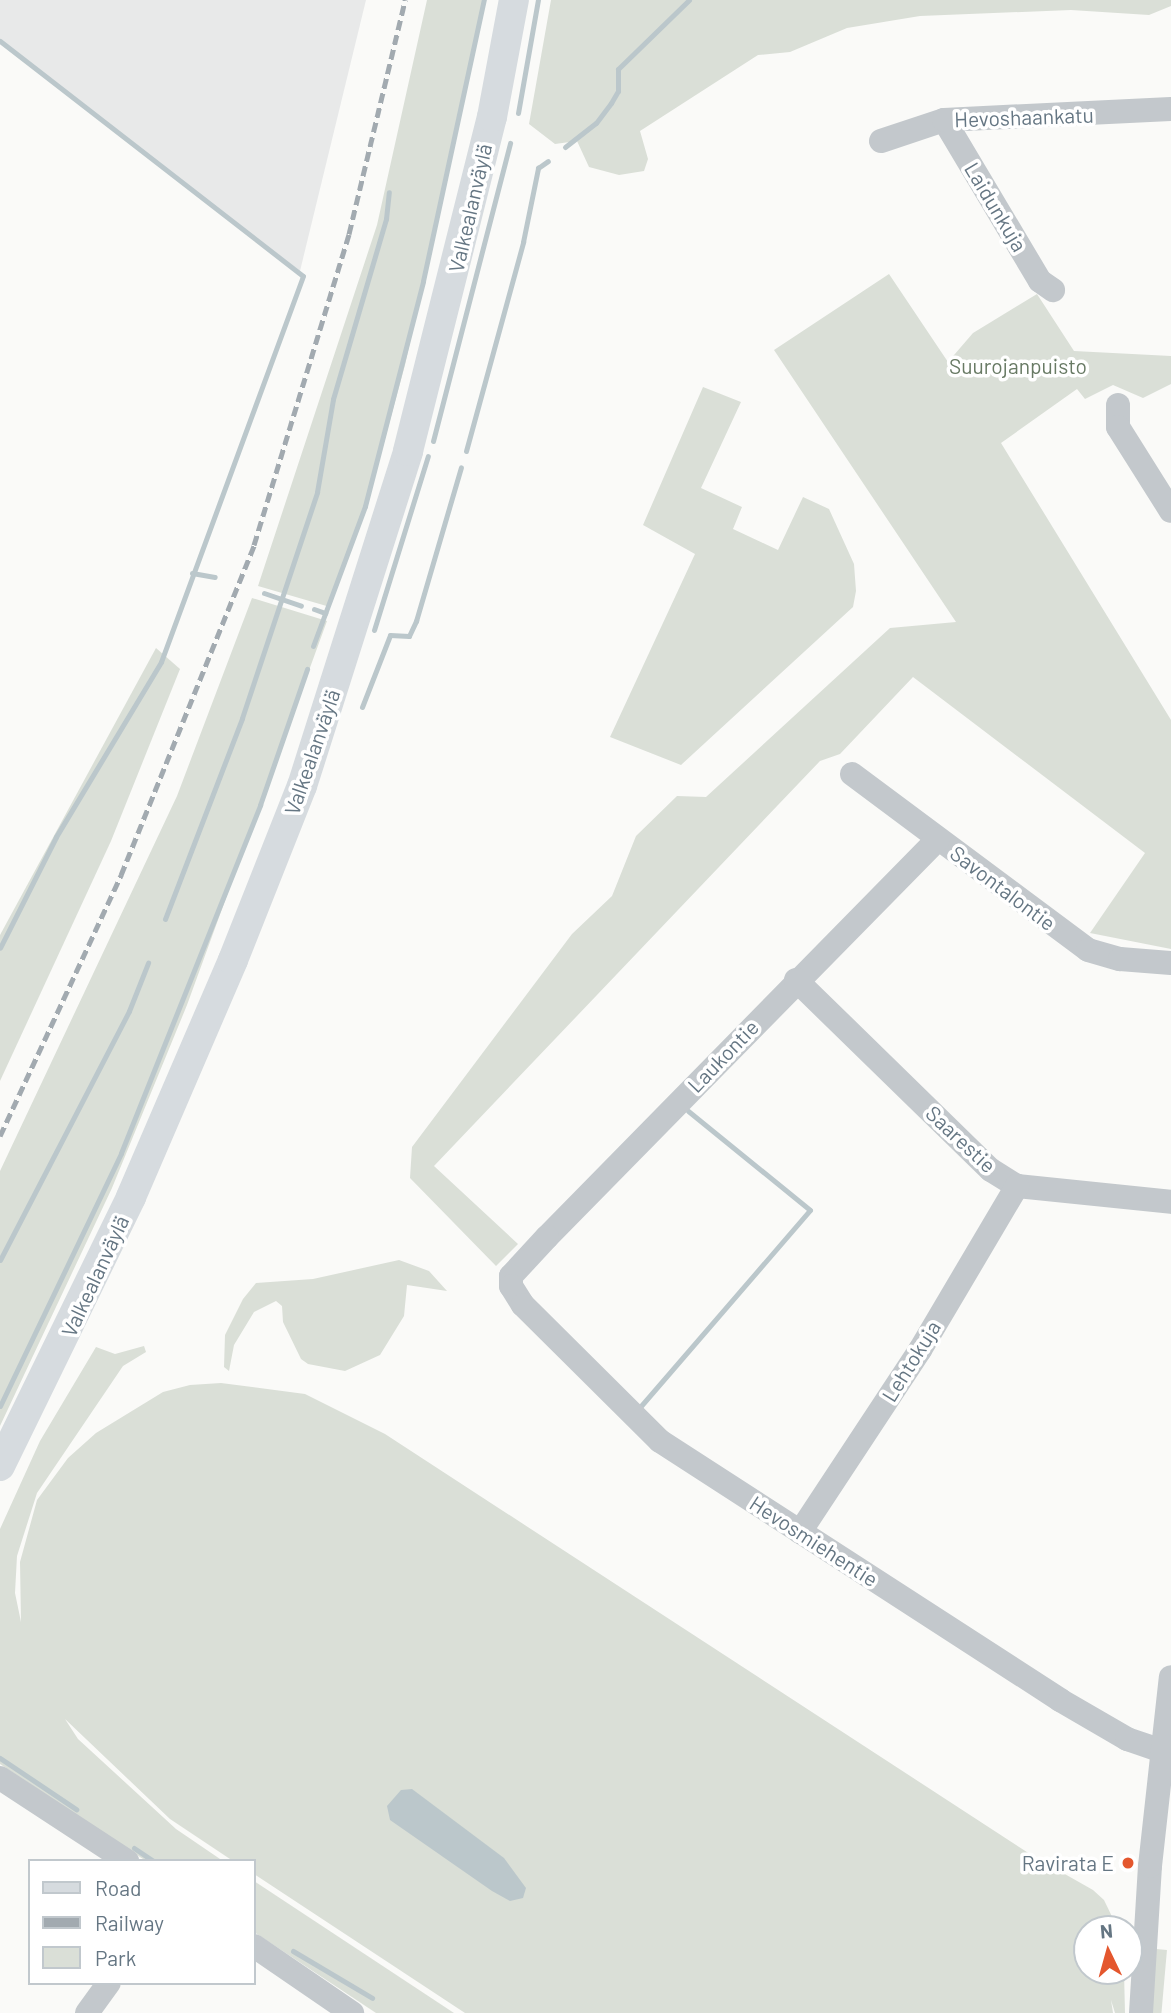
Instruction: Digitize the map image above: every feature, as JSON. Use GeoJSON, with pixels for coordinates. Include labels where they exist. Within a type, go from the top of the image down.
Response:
{"type":"FeatureCollection","features":[{"type":"Feature","properties":{"kind":"main road","name":"Valkealanväylä"},"geometry":{"type":"LineString","coordinates":[[0,1466],[131,1197],[233,960],[302,786],[408,451],[492,117],[514,0]]}},
{"type":"Feature","properties":{"kind":"street","name":"Hevoshaankatu"},"geometry":{"type":"LineString","coordinates":[[881,141],[943,120],[1168,114]]}},
{"type":"Feature","properties":{"kind":"street","name":"Laidunkuja"},"geometry":{"type":"LineString","coordinates":[[943,120],[1040,281],[1054,290]]}},
{"type":"Feature","properties":{"kind":"street"},"geometry":{"type":"LineString","coordinates":[[1118,405],[1118,427],[1171,511]]}},
{"type":"Feature","properties":{"kind":"street","name":"Savontalontie"},"geometry":{"type":"LineString","coordinates":[[852,774],[1088,950],[1120,959],[1171,964]]}},
{"type":"Feature","properties":{"kind":"street","name":"Laukontie"},"geometry":{"type":"LineString","coordinates":[[512,1276],[796,980],[938,839]]}},
{"type":"Feature","properties":{"kind":"street","name":"Saarestie"},"geometry":{"type":"LineString","coordinates":[[796,980],[991,1170],[1017,1186],[1171,1202]]}},
{"type":"Feature","properties":{"kind":"street","name":"Lehtokuja"},"geometry":{"type":"LineString","coordinates":[[800,1532],[920,1350],[1017,1186]]}},
{"type":"Feature","properties":{"kind":"street","name":"Hevosmiehentie"},"geometry":{"type":"LineString","coordinates":[[512,1276],[514,1294],[660,1441],[1059,1700],[1127,1740],[1167,1754]]}},
{"type":"Feature","properties":{"kind":"street"},"geometry":{"type":"LineString","coordinates":[[1141,2013],[1167,1754],[1171,1677]]}},
{"type":"Feature","properties":{"kind":"street"},"geometry":{"type":"LineString","coordinates":[[0,1778],[124,1859]]}},
{"type":"Feature","properties":{"kind":"street"},"geometry":{"type":"LineString","coordinates":[[256,1948],[335,2008]]}},
{"type":"Feature","properties":{"kind":"street"},"geometry":{"type":"LineString","coordinates":[[87,2013],[108,1985]]}},
{"type":"Feature","properties":{"kind":"shaded area"},"geometry":{"type":"Polygon","coordinates":[[[0,0],[366,0],[300,271],[0,44],[0,0]]]}},
{"type":"Feature","properties":{"kind":"shaded area"},"geometry":{"type":"Polygon","coordinates":[[[412,1789],[504,1858],[526,1888],[523,1898],[510,1901],[492,1891],[390,1820],[387,1806],[401,1790],[412,1789]]]}},
{"type":"Feature","properties":{"kind":"green space"},"geometry":{"type":"Polygon","coordinates":[[[427,0],[486,0],[405,365],[367,505],[330,607],[258,586],[377,225],[427,0]]]}},
{"type":"Feature","properties":{"kind":"green space"},"geometry":{"type":"Polygon","coordinates":[[[551,0],[1171,0],[1171,6],[1149,15],[1071,10],[920,16],[847,28],[790,52],[758,55],[640,131],[648,159],[644,171],[619,175],[589,167],[577,141],[555,144],[529,124],[551,0]]]}},
{"type":"Feature","properties":{"kind":"green space","name":"Suurojanpuisto"},"geometry":{"type":"Polygon","coordinates":[[[889,274],[948,362],[973,333],[1037,294],[1074,351],[1171,356],[1171,384],[1143,398],[1113,385],[1085,399],[1077,389],[1001,443],[1171,720],[1171,949],[1090,933],[1145,853],[913,677],[840,754],[820,761],[434,1166],[518,1244],[496,1266],[410,1178],[412,1147],[572,934],[612,896],[636,836],[677,796],[706,797],[890,628],[956,622],[774,350],[889,274]]]}},
{"type":"Feature","properties":{"kind":"green space"},"geometry":{"type":"Polygon","coordinates":[[[703,387],[741,402],[701,488],[742,507],[733,529],[778,550],[803,497],[829,509],[854,564],[856,591],[853,607],[681,765],[610,737],[695,554],[643,525],[703,387]]]}},
{"type":"Feature","properties":{"kind":"green space"},"geometry":{"type":"Polygon","coordinates":[[[252,598],[327,621],[187,1005],[112,1188],[0,1426],[0,1171],[177,796],[252,598]]]}},
{"type":"Feature","properties":{"kind":"green space"},"geometry":{"type":"Polygon","coordinates":[[[156,648],[180,669],[111,841],[0,1081],[0,935],[156,648]]]}},
{"type":"Feature","properties":{"kind":"green space"},"geometry":{"type":"Polygon","coordinates":[[[399,1260],[429,1271],[447,1291],[407,1285],[404,1316],[380,1355],[345,1371],[308,1364],[301,1359],[283,1322],[282,1306],[276,1301],[254,1312],[234,1345],[229,1371],[224,1367],[225,1335],[243,1299],[256,1283],[313,1279],[399,1260]]]}},
{"type":"Feature","properties":{"kind":"green space"},"geometry":{"type":"Polygon","coordinates":[[[144,1346],[146,1352],[123,1366],[37,1493],[17,1556],[15,1593],[21,1622],[20,1562],[37,1500],[68,1458],[96,1433],[163,1392],[190,1385],[221,1383],[305,1394],[385,1434],[1033,1856],[1093,1890],[1104,1900],[1111,1915],[1073,1915],[1073,1985],[1124,1985],[1125,2013],[1115,2013],[1111,2000],[1113,2013],[465,2013],[256,1875],[256,1859],[230,1859],[170,1819],[65,1719],[78,1739],[176,1829],[220,1859],[143,1859],[0,1764],[0,1529],[40,1441],[96,1347],[115,1354],[144,1346]]]}},
{"type":"Feature","properties":{"kind":"green space"},"geometry":{"type":"Polygon","coordinates":[[[256,1882],[454,2013],[376,2013],[256,1933],[256,1882]]]}},
{"type":"Feature","properties":{"kind":"green space"},"geometry":{"type":"Polygon","coordinates":[[[1156,1949],[1167,1950],[1161,2013],[1150,2013],[1156,1949]]]}},
{"type":"Feature","properties":{"kind":"waterway"},"geometry":{"type":"LineString","coordinates":[[313,646],[365,506],[423,281],[484,0]]}},
{"type":"Feature","properties":{"kind":"waterway"},"geometry":{"type":"LineString","coordinates":[[518,113],[538,0]]}},
{"type":"Feature","properties":{"kind":"waterway"},"geometry":{"type":"LineString","coordinates":[[565,147],[596,123],[611,103],[618,91],[618,69],[689,0]]}},
{"type":"Feature","properties":{"kind":"waterway"},"geometry":{"type":"LineString","coordinates":[[0,41],[303,276],[161,662],[56,837],[0,948]]}},
{"type":"Feature","properties":{"kind":"waterway"},"geometry":{"type":"LineString","coordinates":[[433,441],[510,143]]}},
{"type":"Feature","properties":{"kind":"waterway"},"geometry":{"type":"LineString","coordinates":[[466,451],[523,242],[538,168],[548,161]]}},
{"type":"Feature","properties":{"kind":"waterway"},"geometry":{"type":"LineString","coordinates":[[165,919],[242,718],[317,492],[333,399],[386,219],[389,192]]}},
{"type":"Feature","properties":{"kind":"waterway"},"geometry":{"type":"LineString","coordinates":[[374,630],[428,456]]}},
{"type":"Feature","properties":{"kind":"waterway"},"geometry":{"type":"LineString","coordinates":[[362,707],[390,635],[409,636],[416,621],[461,467]]}},
{"type":"Feature","properties":{"kind":"waterway"},"geometry":{"type":"LineString","coordinates":[[192,573],[215,577]]}},
{"type":"Feature","properties":{"kind":"waterway"},"geometry":{"type":"LineString","coordinates":[[264,593],[301,606]]}},
{"type":"Feature","properties":{"kind":"waterway"},"geometry":{"type":"LineString","coordinates":[[314,609],[325,613]]}},
{"type":"Feature","properties":{"kind":"waterway"},"geometry":{"type":"LineString","coordinates":[[0,1406],[121,1153],[260,805],[307,669]]}},
{"type":"Feature","properties":{"kind":"waterway"},"geometry":{"type":"LineString","coordinates":[[0,1260],[129,1011],[148,963]]}},
{"type":"Feature","properties":{"kind":"waterway"},"geometry":{"type":"LineString","coordinates":[[640,1407],[810,1210],[688,1111]]}},
{"type":"Feature","properties":{"kind":"waterway"},"geometry":{"type":"LineString","coordinates":[[0,1758],[76,1809]]}},
{"type":"Feature","properties":{"kind":"waterway"},"geometry":{"type":"LineString","coordinates":[[134,1848],[150,1859]]}},
{"type":"Feature","properties":{"kind":"waterway"},"geometry":{"type":"LineString","coordinates":[[293,1951],[372,1998]]}},
{"type":"Feature","properties":{"kind":"railway"},"geometry":{"type":"LineString","coordinates":[[0,1136],[121,875],[254,545],[349,234],[405,0]]}},
{"type":"Feature","properties":{"kind":"place","name":"Ravirata E"},"geometry":{"type":"Point","coordinates":[1128,1863]}}]}
